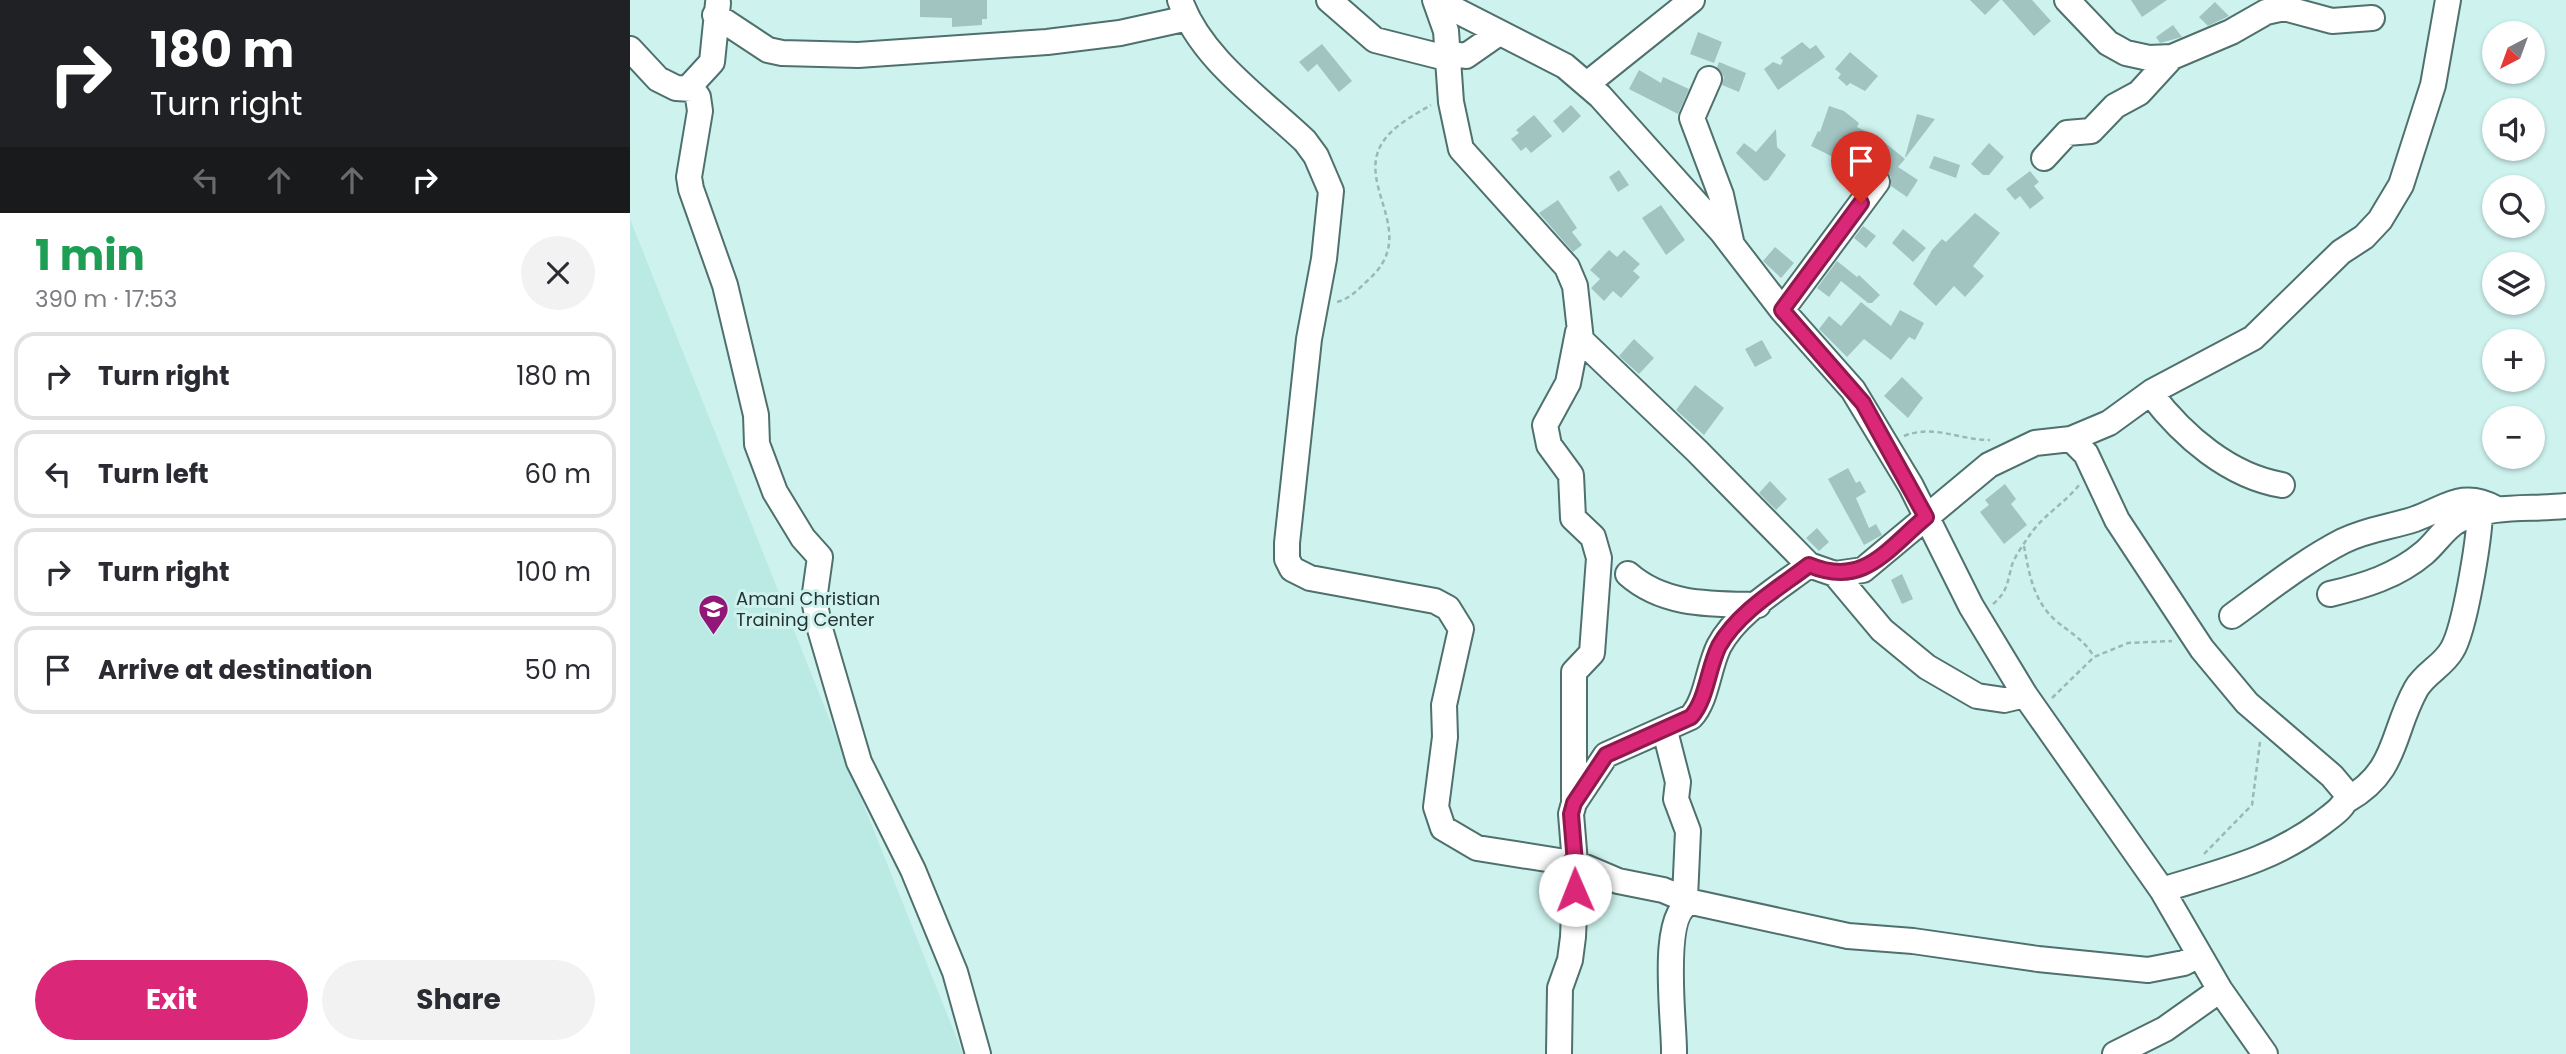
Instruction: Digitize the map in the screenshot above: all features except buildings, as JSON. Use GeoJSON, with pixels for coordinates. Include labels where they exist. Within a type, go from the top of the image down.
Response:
{"type":"FeatureCollection","features":[{"type":"Feature","properties":{"kind":"street"},"geometry":{"type":"LineString","coordinates":[[1329,0],[1375,40],[1446,56],[1466,55],[1499,33]]}},
{"type":"Feature","properties":{"kind":"street"},"geometry":{"type":"LineString","coordinates":[[1435,0],[1444,20],[1450,91],[1461,149],[1567,267],[1577,297],[1578,332],[1568,383],[1545,425],[1549,445],[1571,475],[1573,518],[1593,537],[1599,558],[1592,653],[1574,672],[1574,803],[1571,814],[1575,890],[1570,960],[1560,988],[1559,1054]]}},
{"type":"Feature","properties":{"kind":"street"},"geometry":{"type":"LineString","coordinates":[[1435,0],[1554,60],[1587,84],[1621,117],[1732,245],[1782,310],[1853,390],[1886,443],[1977,617],[2031,704],[2162,890],[2220,990],[2265,1054]]}},
{"type":"Feature","properties":{"kind":"street"},"geometry":{"type":"LineString","coordinates":[[1587,84],[1692,0]]}},
{"type":"Feature","properties":{"kind":"street"},"geometry":{"type":"LineString","coordinates":[[2067,0],[2108,43],[2126,53],[2149,58],[2172,57],[2231,32],[2259,8],[2284,8],[2332,21],[2372,18]]}},
{"type":"Feature","properties":{"kind":"street"},"geometry":{"type":"LineString","coordinates":[[1578,332],[1581,340],[1697,451],[1809,565],[1835,574],[1863,569],[1989,465],[2018,449],[2054,439],[2071,439],[2109,423],[2151,394],[2253,338],[2341,252],[2364,237],[2380,220],[2402,185],[2433,85],[2448,0]]}},
{"type":"Feature","properties":{"kind":"street"},"geometry":{"type":"LineString","coordinates":[[717,8],[768,50],[782,53],[858,55],[1047,42],[1120,33],[1184,9],[1214,54],[1306,141],[1326,176],[1331,191],[1300,414],[1287,559],[1292,569],[1310,578],[1435,601],[1448,608],[1461,629],[1461,640],[1444,705],[1445,737],[1436,807],[1438,818],[1452,835],[1477,848],[1572,862],[1618,881],[1688,900],[1848,936],[1913,941],[2038,959],[2148,970],[2184,963],[2199,955]]}},
{"type":"Feature","properties":{"kind":"street"},"geometry":{"type":"LineString","coordinates":[[630,49],[658,79],[676,88],[689,87],[712,62],[717,8]]}},
{"type":"Feature","properties":{"kind":"street"},"geometry":{"type":"LineString","coordinates":[[2044,158],[2067,133],[2091,131],[2115,106],[2139,93],[2172,57]]}},
{"type":"Feature","properties":{"kind":"street"},"geometry":{"type":"LineString","coordinates":[[1709,79],[1693,112],[1693,125],[1721,195],[1732,245]]}},
{"type":"Feature","properties":{"kind":"street"},"geometry":{"type":"LineString","coordinates":[[689,87],[698,97],[700,111],[689,177],[691,189],[725,285],[756,415],[757,444],[775,492],[803,538],[820,557],[814,600],[859,762],[913,870],[956,972],[978,1054]]}},
{"type":"Feature","properties":{"kind":"street"},"geometry":{"type":"LineString","coordinates":[[1782,310],[1877,182]]}},
{"type":"Feature","properties":{"kind":"street"},"geometry":{"type":"LineString","coordinates":[[2151,394],[2175,420],[2224,463],[2259,481],[2282,485]]}},
{"type":"Feature","properties":{"kind":"street"},"geometry":{"type":"LineString","coordinates":[[2071,439],[2086,454],[2117,520],[2190,634],[2237,693],[2267,722],[2332,776],[2344,788],[2347,800]]}},
{"type":"Feature","properties":{"kind":"street"},"geometry":{"type":"LineString","coordinates":[[2162,890],[2270,856],[2331,817],[2347,800],[2375,781],[2387,764],[2415,690],[2423,678],[2444,662],[2456,644],[2488,511],[2484,502],[2463,499],[2451,501],[2412,520],[2368,531],[2344,541],[2274,583],[2232,615]]}},
{"type":"Feature","properties":{"kind":"street"},"geometry":{"type":"LineString","coordinates":[[2330,594],[2399,572],[2428,550],[2449,527],[2488,511],[2566,506]]}},
{"type":"Feature","properties":{"kind":"street"},"geometry":{"type":"LineString","coordinates":[[1574,803],[1606,755],[1633,741],[1665,731],[1695,713],[1721,643],[1758,605],[1809,565]]}},
{"type":"Feature","properties":{"kind":"street"},"geometry":{"type":"LineString","coordinates":[[1628,574],[1639,584],[1665,597],[1758,605]]}},
{"type":"Feature","properties":{"kind":"street"},"geometry":{"type":"LineString","coordinates":[[1835,574],[1882,630],[1927,667],[1977,696],[2031,704]]}},
{"type":"Feature","properties":{"kind":"street"},"geometry":{"type":"LineString","coordinates":[[1665,731],[1678,782],[1676,799],[1688,831],[1688,900],[1681,907],[1672,932],[1674,1054]]}},
{"type":"Feature","properties":{"kind":"street"},"geometry":{"type":"LineString","coordinates":[[2115,1054],[2165,1028],[2220,990]]}},
{"type":"Feature","properties":{"kind":"path"},"geometry":{"type":"LineString","coordinates":[[1316,297],[1337,302],[1344,300],[1380,267],[1386,255],[1391,227],[1377,174],[1380,146],[1410,117],[1450,91]]}},
{"type":"Feature","properties":{"kind":"path"},"geometry":{"type":"LineString","coordinates":[[1886,443],[1930,429],[1965,439],[1994,440]]}},
{"type":"Feature","properties":{"kind":"path"},"geometry":{"type":"LineString","coordinates":[[1977,617],[2006,592],[2012,565],[2047,513],[2067,500],[2093,468]]}},
{"type":"Feature","properties":{"kind":"path"},"geometry":{"type":"LineString","coordinates":[[2024,545],[2030,583],[2052,616],[2082,639],[2094,657]]}},
{"type":"Feature","properties":{"kind":"path"},"geometry":{"type":"LineString","coordinates":[[2031,704],[2094,657],[2129,643],[2176,640],[2190,634]]}},
{"type":"Feature","properties":{"kind":"path"},"geometry":{"type":"LineString","coordinates":[[2189,882],[2205,852],[2252,805],[2260,744],[2267,722]]}},
{"type":"Feature","properties":{"kind":"shaded area","name":"Amani Christian Training Center"},"geometry":{"type":"Polygon","coordinates":[[[630,219],[963,1054],[630,1054],[630,219]]]}},
{"type":"Feature","properties":{"kind":"place","name":"Amani Christian Training Center"},"geometry":{"type":"Point","coordinates":[713,636]}},
{"type":"Feature","properties":{"kind":"route"},"geometry":{"type":"LineString","coordinates":[[1575,890],[1570,862],[1575,863],[1571,814],[1578,795],[1606,755],[1633,741],[1665,731],[1691,717],[1699,706],[1707,675],[1721,643],[1758,605],[1809,565],[1843,575],[1863,569],[1926,517],[1863,403],[1782,310],[1861,203]]}}]}
